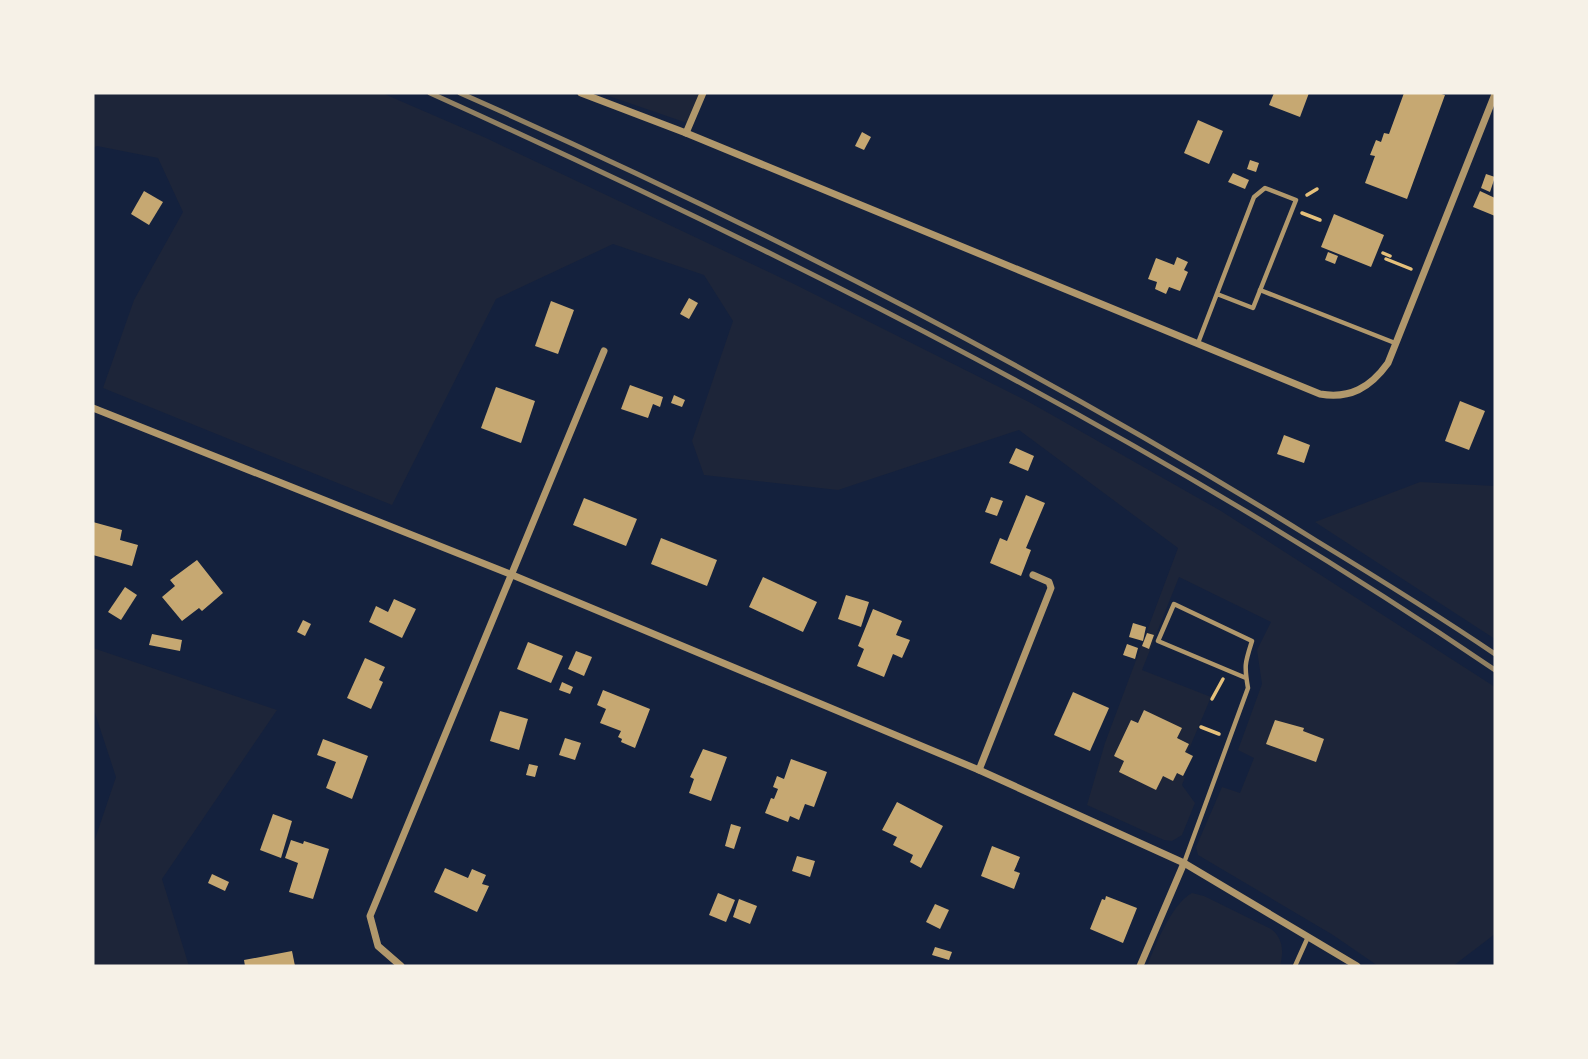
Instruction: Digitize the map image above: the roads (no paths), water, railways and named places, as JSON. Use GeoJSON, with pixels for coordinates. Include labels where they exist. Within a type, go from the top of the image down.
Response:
{"type":"FeatureCollection","features":[{"type":"Feature","properties":{"kind":"street"},"geometry":{"type":"LineString","coordinates":[[581,93],[686,133],[1300,386],[1332,396],[1349,395],[1364,389],[1377,379],[1388,363],[1495,94]]}},
{"type":"Feature","properties":{"kind":"street"},"geometry":{"type":"LineString","coordinates":[[686,133],[703,93]]}},
{"type":"Feature","properties":{"kind":"street"},"geometry":{"type":"LineString","coordinates":[[401,966],[378,946],[370,916],[604,351]]}},
{"type":"Feature","properties":{"kind":"street"},"geometry":{"type":"LineString","coordinates":[[93,408],[510,574],[979,771],[1184,863],[1357,966]]}},
{"type":"Feature","properties":{"kind":"street"},"geometry":{"type":"LineString","coordinates":[[979,771],[1051,587],[1049,582],[1033,575]]}},
{"type":"Feature","properties":{"kind":"street"},"geometry":{"type":"LineString","coordinates":[[1140,966],[1184,863]]}},
{"type":"Feature","properties":{"kind":"lane"},"geometry":{"type":"LineString","coordinates":[[1198,344],[1217,294],[1254,197],[1265,188],[1296,200],[1253,308],[1217,294]]}},
{"type":"Feature","properties":{"kind":"lane"},"geometry":{"type":"LineString","coordinates":[[1260,290],[1395,343]]}},
{"type":"Feature","properties":{"kind":"lane"},"geometry":{"type":"LineString","coordinates":[[1184,863],[1248,688],[1247,678],[1244,666],[1252,641],[1174,604],[1158,641],[1247,678]]}},
{"type":"Feature","properties":{"kind":"lane"},"geometry":{"type":"LineString","coordinates":[[1295,966],[1308,936]]}},
{"type":"Feature","properties":{"kind":"railway"},"geometry":{"type":"LineString","coordinates":[[430,93],[705,221],[841,289],[1108,431],[1239,507],[1495,670]]}},
{"type":"Feature","properties":{"kind":"railway"},"geometry":{"type":"LineString","coordinates":[[460,93],[788,247],[1002,358],[1212,477],[1495,654]]}}]}
